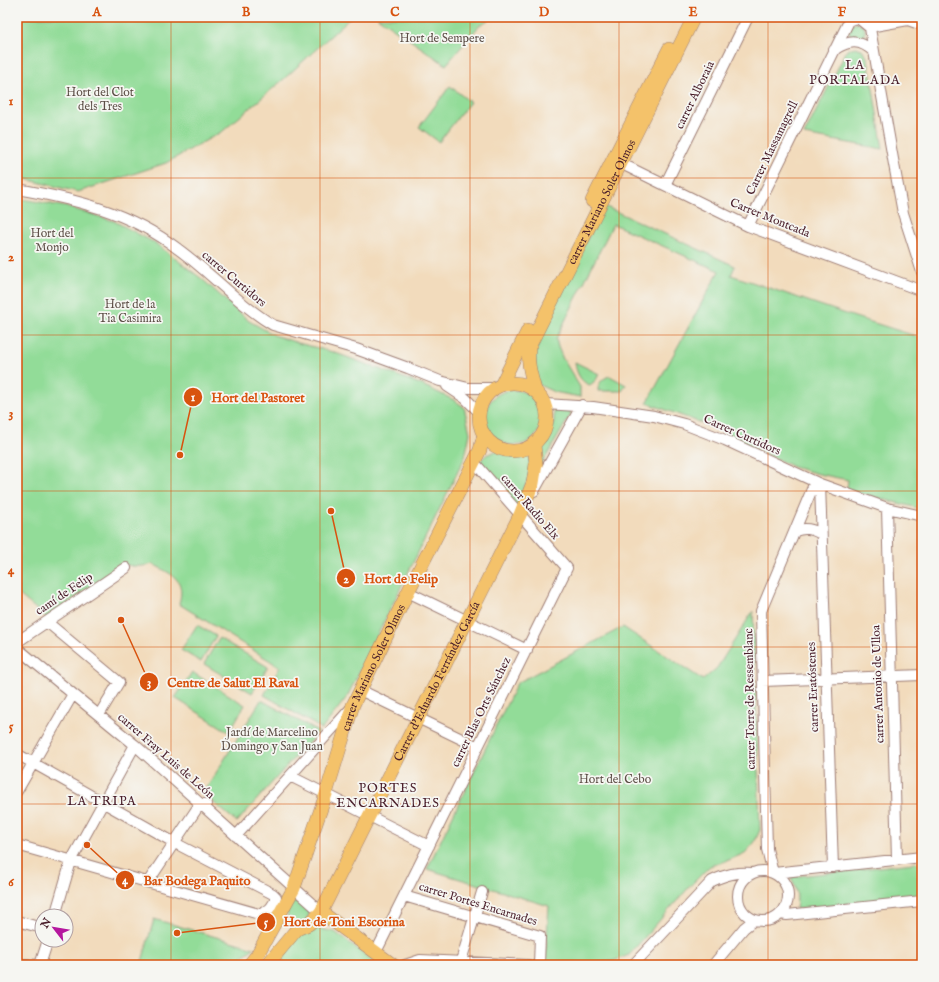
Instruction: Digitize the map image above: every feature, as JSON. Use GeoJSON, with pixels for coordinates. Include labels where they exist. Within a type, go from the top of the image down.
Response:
{"type":"FeatureCollection","features":[{"type":"Feature","properties":{"kind":"main road","name":"carrer Mariano Soler Olmos"},"geometry":{"type":"LineString","coordinates":[[535,390],[529,369],[529,347],[685,17]]}},
{"type":"Feature","properties":{"kind":"main road","name":"carrer Mariano Soler Olmos"},"geometry":{"type":"LineString","coordinates":[[498,387],[694,17]]}},
{"type":"Feature","properties":{"kind":"main road"},"geometry":{"type":"LineString","coordinates":[[513,383],[526,385],[535,390],[545,404],[547,410],[547,424],[537,442],[524,450],[511,451],[500,448],[490,442],[480,425],[480,413],[484,399],[498,387],[513,383]]}},
{"type":"Feature","properties":{"kind":"main road","name":"carrer Mariano Soler Olmos"},"geometry":{"type":"LineString","coordinates":[[248,965],[257,955],[294,888],[326,794],[353,705],[480,450],[484,434]]}},
{"type":"Feature","properties":{"kind":"main road","name":"Carrer d'Eduardo Ferrández García"},"geometry":{"type":"LineString","coordinates":[[321,912],[520,515],[533,483],[536,464],[534,445]]}},
{"type":"Feature","properties":{"kind":"main road"},"geometry":{"type":"LineString","coordinates":[[282,911],[284,921],[297,929]]}},
{"type":"Feature","properties":{"kind":"main road"},"geometry":{"type":"LineString","coordinates":[[267,965],[297,929],[309,924],[321,912],[393,965]]}},
{"type":"Feature","properties":{"kind":"street","name":"carrer Alboraia"},"geometry":{"type":"LineString","coordinates":[[665,185],[748,17]]}},
{"type":"Feature","properties":{"kind":"street"},"geometry":{"type":"LineString","coordinates":[[850,19],[858,18],[869,22],[910,18],[922,25]]}},
{"type":"Feature","properties":{"kind":"street","name":"Carrer Massamagrell"},"geometry":{"type":"LineString","coordinates":[[748,226],[850,19]]}},
{"type":"Feature","properties":{"kind":"street"},"geometry":{"type":"LineString","coordinates":[[869,22],[903,213],[922,272]]}},
{"type":"Feature","properties":{"kind":"street"},"geometry":{"type":"LineString","coordinates":[[834,50],[844,44],[855,42],[863,44],[874,52]]}},
{"type":"Feature","properties":{"kind":"street","name":"Carrer Montcada"},"geometry":{"type":"LineString","coordinates":[[617,161],[748,226],[922,291]]}},
{"type":"Feature","properties":{"kind":"street","name":"carrer Curtidors"},"geometry":{"type":"LineString","coordinates":[[17,189],[100,207],[130,219],[157,234],[179,249],[243,304],[273,326],[356,349],[440,381],[468,388],[498,387]]}},
{"type":"Feature","properties":{"kind":"street","name":"carrer Curtidors"},"geometry":{"type":"LineString","coordinates":[[440,381],[465,398],[480,413]]}},
{"type":"Feature","properties":{"kind":"street","name":"Carrer Curtidors"},"geometry":{"type":"LineString","coordinates":[[545,404],[582,405],[654,416],[684,424],[725,440],[839,492],[887,508],[922,516]]}},
{"type":"Feature","properties":{"kind":"street","name":"Carrer d'Eduardo Ferrández García"},"geometry":{"type":"LineString","coordinates":[[520,515],[582,405]]}},
{"type":"Feature","properties":{"kind":"street","name":"carrer Radio Elx"},"geometry":{"type":"LineString","coordinates":[[474,462],[567,568]]}},
{"type":"Feature","properties":{"kind":"street","name":"carrer Eratóstenes"},"geometry":{"type":"LineString","coordinates":[[818,483],[822,534],[832,867]]}},
{"type":"Feature","properties":{"kind":"street","name":"carrer Torre de Ressemblanc"},"geometry":{"type":"LineString","coordinates":[[773,873],[767,849],[761,611],[795,531],[818,483]]}},
{"type":"Feature","properties":{"kind":"street"},"geometry":{"type":"LineString","coordinates":[[821,507],[828,499],[839,492]]}},
{"type":"Feature","properties":{"kind":"street","name":"carrer Antonio de Ulloa"},"geometry":{"type":"LineString","coordinates":[[887,508],[896,859]]}},
{"type":"Feature","properties":{"kind":"street"},"geometry":{"type":"LineString","coordinates":[[795,531],[801,528],[809,529],[822,534]]}},
{"type":"Feature","properties":{"kind":"street","name":"camí de Felip"},"geometry":{"type":"LineString","coordinates":[[17,642],[126,568]]}},
{"type":"Feature","properties":{"kind":"street","name":"carrer Blas Orts Sánchez"},"geometry":{"type":"LineString","coordinates":[[376,952],[567,568]]}},
{"type":"Feature","properties":{"kind":"street"},"geometry":{"type":"LineString","coordinates":[[408,592],[527,650]]}},
{"type":"Feature","properties":{"kind":"street"},"geometry":{"type":"LineString","coordinates":[[47,622],[119,682],[99,716]]}},
{"type":"Feature","properties":{"kind":"street","name":"carrer Fray Luis de León"},"geometry":{"type":"LineString","coordinates":[[17,648],[135,745],[321,912]]}},
{"type":"Feature","properties":{"kind":"street"},"geometry":{"type":"LineString","coordinates":[[763,681],[922,675]]}},
{"type":"Feature","properties":{"kind":"street"},"geometry":{"type":"LineString","coordinates":[[360,690],[478,747]]}},
{"type":"Feature","properties":{"kind":"street"},"geometry":{"type":"LineString","coordinates":[[17,791],[73,694]]}},
{"type":"Feature","properties":{"kind":"street"},"geometry":{"type":"LineString","coordinates":[[236,836],[353,705]]}},
{"type":"Feature","properties":{"kind":"street"},"geometry":{"type":"LineString","coordinates":[[57,908],[71,861],[135,745]]}},
{"type":"Feature","properties":{"kind":"street"},"geometry":{"type":"LineString","coordinates":[[17,754],[175,843],[274,894],[276,897],[272,907],[268,911],[261,914]]}},
{"type":"Feature","properties":{"kind":"street"},"geometry":{"type":"LineString","coordinates":[[290,776],[429,846]]}},
{"type":"Feature","properties":{"kind":"street"},"geometry":{"type":"LineString","coordinates":[[148,882],[200,804],[208,806],[233,826],[239,827],[248,823]]}},
{"type":"Feature","properties":{"kind":"street"},"geometry":{"type":"LineString","coordinates":[[17,845],[261,914],[275,916],[282,911]]}},
{"type":"Feature","properties":{"kind":"street"},"geometry":{"type":"LineString","coordinates":[[633,965],[712,881],[726,874],[763,871],[773,873],[922,857]]}},
{"type":"Feature","properties":{"kind":"street"},"geometry":{"type":"LineString","coordinates":[[753,873],[744,879],[739,889],[738,900],[746,915],[754,920],[766,921],[774,919],[780,914],[787,904],[788,892],[784,882],[773,873]]}},
{"type":"Feature","properties":{"kind":"street"},"geometry":{"type":"LineString","coordinates":[[462,962],[482,892]]}},
{"type":"Feature","properties":{"kind":"street","name":"carrer Portes Encarnades"},"geometry":{"type":"LineString","coordinates":[[404,896],[540,936],[539,965]]}},
{"type":"Feature","properties":{"kind":"street"},"geometry":{"type":"LineString","coordinates":[[780,914],[794,914],[922,901]]}},
{"type":"Feature","properties":{"kind":"street"},"geometry":{"type":"LineString","coordinates":[[713,965],[744,928],[754,920]]}},
{"type":"Feature","properties":{"kind":"street"},"geometry":{"type":"LineString","coordinates":[[17,921],[34,926]]}},
{"type":"Feature","properties":{"kind":"street"},"geometry":{"type":"LineString","coordinates":[[17,963],[40,965],[45,948]]}},
{"type":"Feature","properties":{"kind":"street"},"geometry":{"type":"LineString","coordinates":[[405,965],[420,960],[529,965]]}},
{"type":"Feature","properties":{"kind":"green space","name":"Hort del Clot dels Tres"},"geometry":{"type":"Polygon","coordinates":[[[17,17],[351,17],[285,78],[223,131],[166,163],[78,192],[17,177],[17,17]]]}},
{"type":"Feature","properties":{"kind":"green space","name":"Hort de Sempere"},"geometry":{"type":"Polygon","coordinates":[[[377,17],[493,17],[480,25],[446,65],[377,17]]]}},
{"type":"Feature","properties":{"kind":"green space"},"geometry":{"type":"Polygon","coordinates":[[[857,23],[864,28],[865,31],[860,38],[857,39],[850,34],[849,31],[854,24],[857,23]]]}},
{"type":"Feature","properties":{"kind":"green space"},"geometry":{"type":"Polygon","coordinates":[[[855,47],[862,49],[868,59],[883,149],[804,135],[847,50],[855,47]]]}},
{"type":"Feature","properties":{"kind":"green space"},"geometry":{"type":"Polygon","coordinates":[[[450,86],[470,102],[439,142],[419,127],[450,86]]]}},
{"type":"Feature","properties":{"kind":"green space"},"geometry":{"type":"Polygon","coordinates":[[[17,198],[67,207],[114,221],[155,243],[202,279],[249,321],[274,335],[333,352],[420,384],[454,400],[464,407],[470,433],[465,457],[347,697],[322,729],[264,695],[280,667],[179,604],[181,588],[176,578],[153,564],[145,566],[130,566],[122,564],[47,618],[17,593],[17,198]]]}},
{"type":"Feature","properties":{"kind":"green space"},"geometry":{"type":"Polygon","coordinates":[[[604,206],[735,266],[731,275],[922,338],[922,509],[853,492],[847,489],[848,480],[793,467],[715,428],[647,403],[719,271],[613,224],[556,339],[563,359],[580,387],[580,397],[554,392],[539,385],[534,373],[535,340],[604,206]]]}},
{"type":"Feature","properties":{"kind":"green space"},"geometry":{"type":"Polygon","coordinates":[[[575,362],[599,374],[596,380],[590,385],[584,382],[576,369],[575,362]]]}},
{"type":"Feature","properties":{"kind":"green space"},"geometry":{"type":"Polygon","coordinates":[[[610,376],[626,385],[622,391],[598,391],[601,382],[610,376]]]}},
{"type":"Feature","properties":{"kind":"green space"},"geometry":{"type":"Polygon","coordinates":[[[513,390],[526,393],[536,399],[541,408],[542,418],[540,428],[535,437],[526,443],[509,445],[492,435],[487,427],[485,419],[489,403],[495,396],[503,392],[513,390]]]}},
{"type":"Feature","properties":{"kind":"green space"},"geometry":{"type":"Polygon","coordinates":[[[570,409],[571,414],[539,469],[540,449],[550,434],[554,421],[554,410],[570,409]]]}},
{"type":"Feature","properties":{"kind":"green space"},"geometry":{"type":"Polygon","coordinates":[[[496,451],[512,456],[528,454],[530,459],[529,473],[525,488],[517,507],[479,462],[486,455],[496,451]]]}},
{"type":"Feature","properties":{"kind":"green space","name":"Hort del Cebo"},"geometry":{"type":"Polygon","coordinates":[[[753,611],[760,830],[754,843],[745,853],[710,866],[691,885],[629,955],[613,961],[591,964],[545,962],[549,906],[427,869],[517,683],[623,627],[703,680],[717,668],[753,611]]]}},
{"type":"Feature","properties":{"kind":"green space"},"geometry":{"type":"Polygon","coordinates":[[[197,625],[216,636],[201,662],[181,650],[197,625]]]}},
{"type":"Feature","properties":{"kind":"green space"},"geometry":{"type":"Polygon","coordinates":[[[219,638],[268,667],[252,693],[204,664],[219,638]]]}},
{"type":"Feature","properties":{"kind":"green space"},"geometry":{"type":"Polygon","coordinates":[[[192,672],[245,705],[229,732],[175,698],[192,672]]]}},
{"type":"Feature","properties":{"kind":"green space","name":"Jardí de Marcelino Domingo y San Juan"},"geometry":{"type":"Polygon","coordinates":[[[261,700],[319,732],[237,822],[203,794],[261,700]]]}},
{"type":"Feature","properties":{"kind":"green space"},"geometry":{"type":"Polygon","coordinates":[[[922,862],[922,897],[796,909],[796,892],[790,877],[922,862]]]}},
{"type":"Feature","properties":{"kind":"green space"},"geometry":{"type":"Polygon","coordinates":[[[298,901],[306,904],[309,912],[306,920],[298,923],[290,920],[287,912],[290,904],[298,901]]]}},
{"type":"Feature","properties":{"kind":"green space"},"geometry":{"type":"Polygon","coordinates":[[[154,919],[254,948],[230,965],[141,965],[154,919]]]}},
{"type":"Feature","properties":{"kind":"green space"},"geometry":{"type":"Polygon","coordinates":[[[316,928],[335,932],[379,965],[282,965],[286,948],[300,932],[316,928]]]}},
{"type":"Feature","properties":{"kind":"place","name":"Hort del Pastoret"},"geometry":{"type":"Point","coordinates":[180,455]}},
{"type":"Feature","properties":{"kind":"place","name":"Hort de Felip"},"geometry":{"type":"Point","coordinates":[331,511]}},
{"type":"Feature","properties":{"kind":"place","name":"Centre de Salut El Raval"},"geometry":{"type":"Point","coordinates":[121,620]}},
{"type":"Feature","properties":{"kind":"place","name":"Bar Bodega Paquito"},"geometry":{"type":"Point","coordinates":[87,845]}},
{"type":"Feature","properties":{"kind":"place","name":"Hort de Toni Escorina"},"geometry":{"type":"Point","coordinates":[177,933]}},
{"type":"Feature","properties":{"kind":"district","name":"LA PORTALADA"},"geometry":{"type":"Point","coordinates":[855,72]}},
{"type":"Feature","properties":{"kind":"district","name":"PORTES ENCARNADES"},"geometry":{"type":"Point","coordinates":[388,796]}},
{"type":"Feature","properties":{"kind":"district","name":"LA TRIPA"},"geometry":{"type":"Point","coordinates":[102,801]}},
{"type":"Feature","properties":{"kind":"park label","name":"Hort del Monjo"},"geometry":{"type":"Point","coordinates":[52,240]}},
{"type":"Feature","properties":{"kind":"park label","name":"Hort de la Tia Casimira"},"geometry":{"type":"Point","coordinates":[130,311]}}]}
